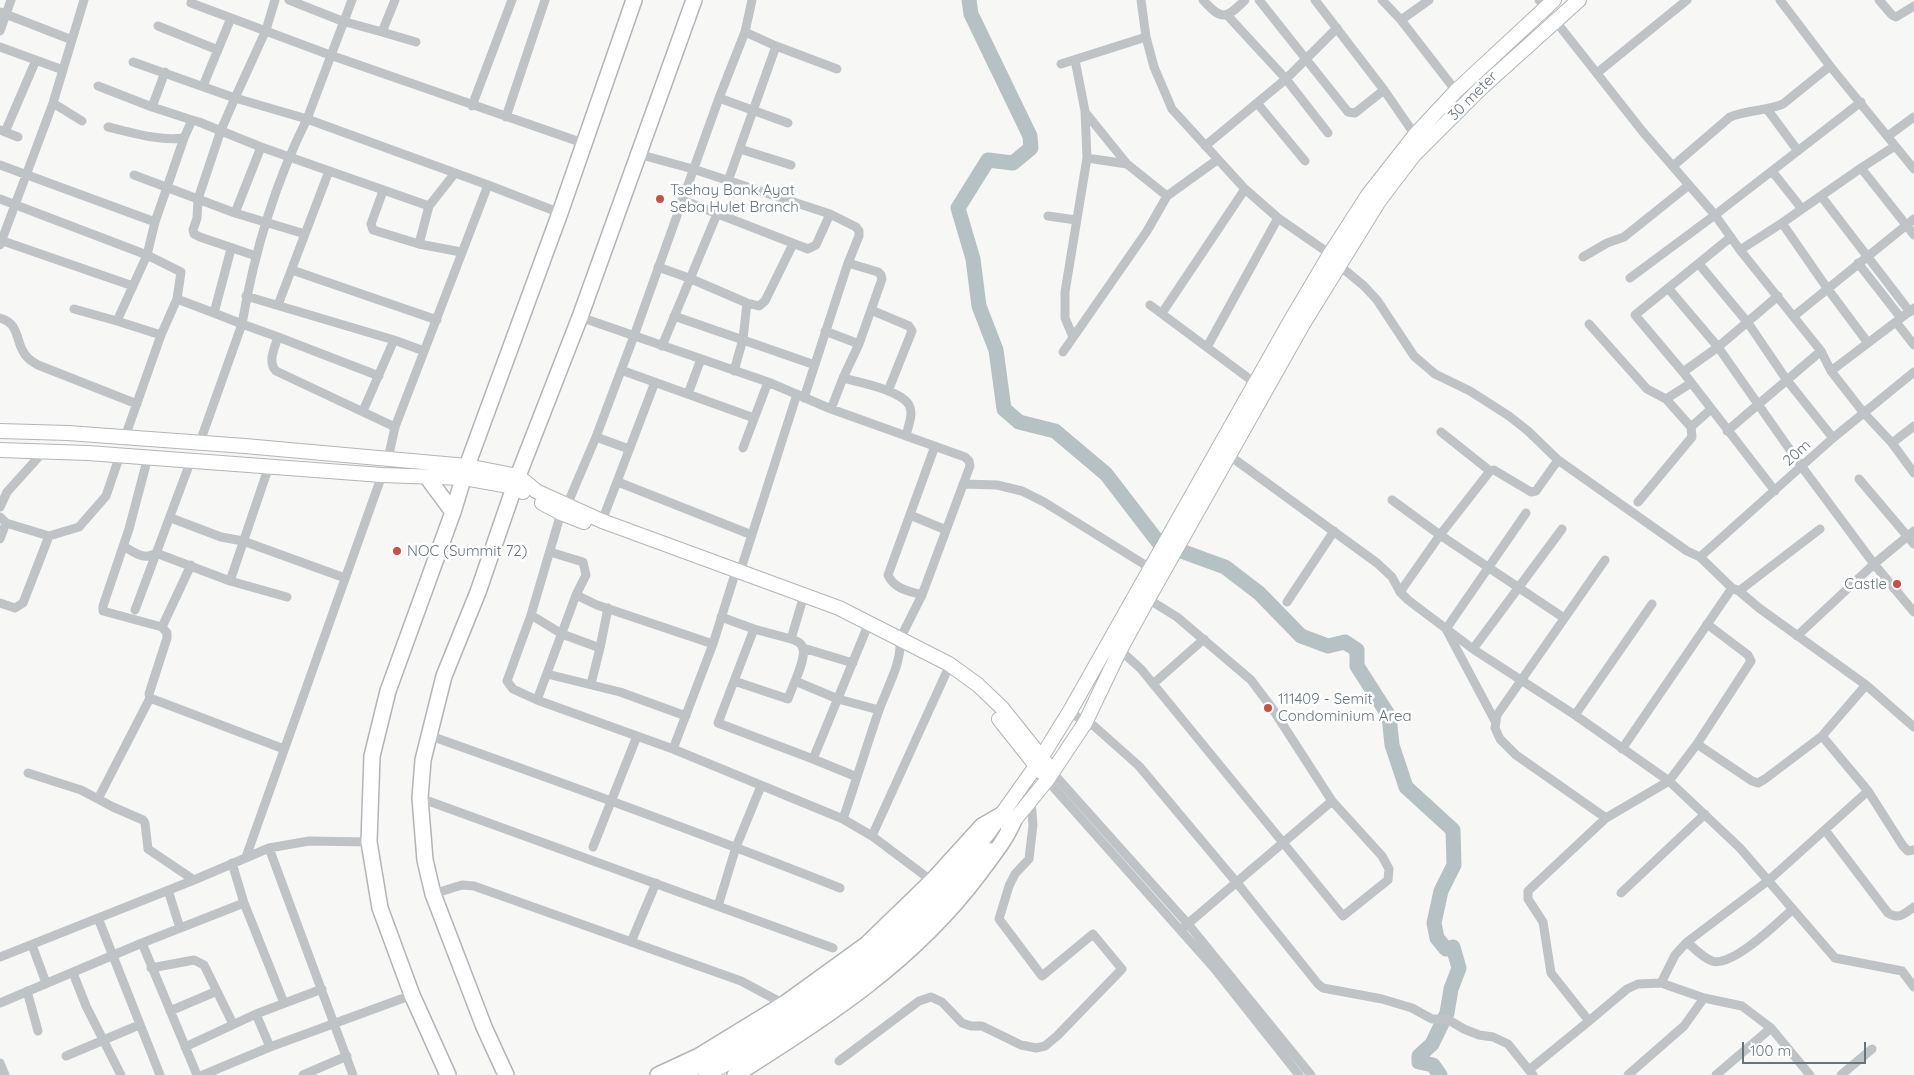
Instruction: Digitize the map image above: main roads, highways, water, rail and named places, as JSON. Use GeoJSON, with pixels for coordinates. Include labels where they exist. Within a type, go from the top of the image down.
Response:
{"type":"FeatureCollection","features":[{"type":"Feature","properties":{"kind":"highway"},"geometry":{"type":"LineString","coordinates":[[448,1075],[412,995],[380,908],[369,842],[372,756],[388,691],[453,512],[465,472],[560,213],[634,0]]}},
{"type":"Feature","properties":{"kind":"highway"},"geometry":{"type":"LineString","coordinates":[[506,1075],[484,1027],[433,894],[425,860],[420,798],[423,760],[444,676],[478,592],[516,481],[580,317],[694,0]]}},
{"type":"Feature","properties":{"kind":"highway"},"geometry":{"type":"LineString","coordinates":[[427,477],[453,512]]}},
{"type":"Feature","properties":{"kind":"highway"},"geometry":{"type":"LineString","coordinates":[[658,1075],[699,1056],[784,1004],[867,944],[932,880],[982,826],[1008,817]]}},
{"type":"Feature","properties":{"kind":"highway"},"geometry":{"type":"LineString","coordinates":[[735,1075],[789,1041],[866,988],[915,946],[968,889],[1002,844],[1008,817]]}},
{"type":"Feature","properties":{"kind":"main road","name":"30 meter"},"geometry":{"type":"LineString","coordinates":[[1174,540],[1230,456],[1303,324],[1379,201],[1414,155],[1502,68],[1579,0]]}},
{"type":"Feature","properties":{"kind":"main road"},"geometry":{"type":"LineString","coordinates":[[1008,817],[1031,800],[1050,776],[1085,723],[1120,650],[1148,599],[1164,558],[1255,384],[1330,254],[1368,195],[1415,136],[1456,91],[1546,3]]}},
{"type":"Feature","properties":{"kind":"main road"},"geometry":{"type":"LineString","coordinates":[[0,431],[200,442],[388,459],[516,481],[564,509],[737,574],[840,608],[901,642],[965,683],[986,702],[1050,776]]}},
{"type":"Feature","properties":{"kind":"main road"},"geometry":{"type":"LineString","coordinates":[[174,458],[176,441]]}},
{"type":"Feature","properties":{"kind":"main road"},"geometry":{"type":"LineString","coordinates":[[0,450],[174,458],[382,475],[427,477],[465,472]]}},
{"type":"Feature","properties":{"kind":"main road"},"geometry":{"type":"LineString","coordinates":[[564,509],[602,521],[737,574],[949,664],[972,681],[1002,708],[1024,735],[1039,762]]}},
{"type":"Feature","properties":{"kind":"main road"},"geometry":{"type":"LineString","coordinates":[[706,1075],[781,1032],[848,985],[893,948],[949,894],[1008,817],[1150,568],[1164,558]]}},
{"type":"Feature","properties":{"kind":"main road"},"geometry":{"type":"LineString","coordinates":[[1024,735],[1039,739],[1055,735]]}},
{"type":"Feature","properties":{"kind":"main road"},"geometry":{"type":"LineString","coordinates":[[683,1075],[777,1021],[879,946],[991,839]]}},
{"type":"Feature","properties":{"kind":"waterway"},"geometry":{"type":"LineString","coordinates":[[969,0],[971,14],[1030,136],[1031,148],[1013,163],[988,160],[958,208],[973,259],[979,306],[996,350],[1004,409],[1019,422],[1055,431],[1106,474],[1159,543],[1225,567],[1259,593],[1301,636],[1328,646],[1345,642],[1357,650],[1357,666],[1389,716],[1392,745],[1406,787],[1453,830],[1454,865],[1441,891],[1434,923],[1437,938],[1446,949],[1453,947],[1459,968],[1451,989],[1447,1013],[1432,1044],[1419,1056],[1419,1062],[1433,1065],[1440,1075]]}},
{"type":"Feature","properties":{"kind":"place","name":"Tsehay Bank Ayat Seba Hulet Branch"},"geometry":{"type":"Point","coordinates":[660,199]}},
{"type":"Feature","properties":{"kind":"place","name":"NOC (Summit 72)"},"geometry":{"type":"Point","coordinates":[397,551]}},
{"type":"Feature","properties":{"kind":"place","name":"Castle"},"geometry":{"type":"Point","coordinates":[1897,584]}},
{"type":"Feature","properties":{"kind":"place","name":"111409 - Semit Condominium Area"},"geometry":{"type":"Point","coordinates":[1268,708]}}]}
